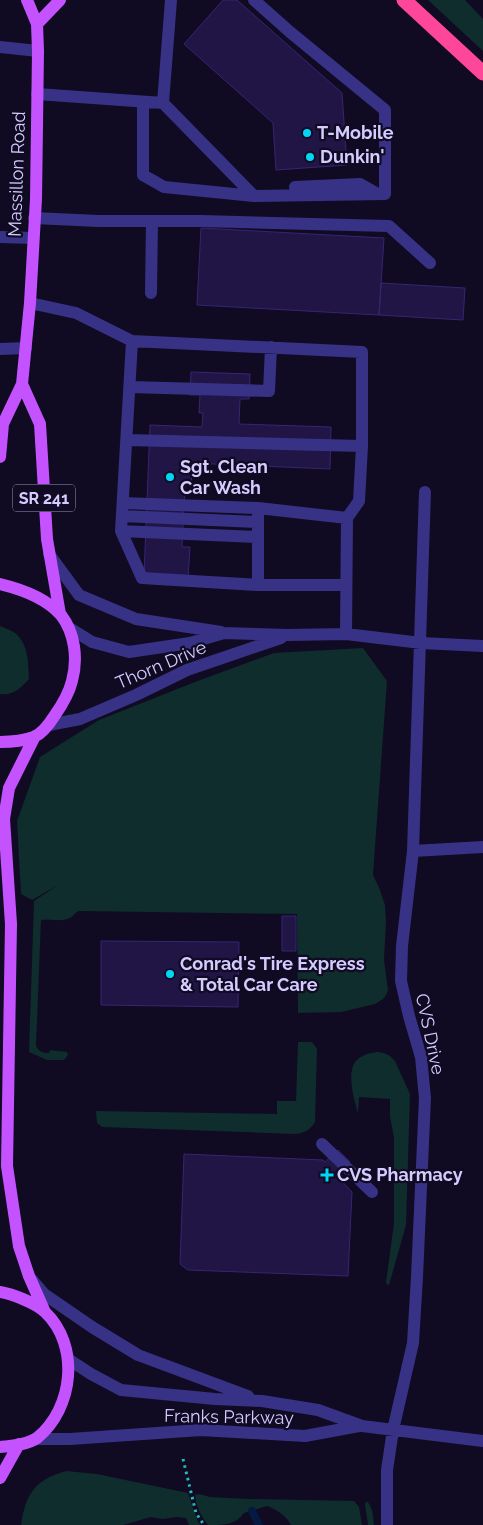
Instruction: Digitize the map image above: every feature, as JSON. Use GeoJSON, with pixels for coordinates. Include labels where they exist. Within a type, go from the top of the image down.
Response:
{"type":"FeatureCollection","features":[{"type":"Feature","properties":{"kind":"highway"},"geometry":{"type":"LineString","coordinates":[[404,0],[483,73]]}},
{"type":"Feature","properties":{"kind":"main road","name":"Massillon Road"},"geometry":{"type":"LineString","coordinates":[[0,457],[3,424],[22,384],[30,303],[38,51],[37,24],[27,0]]}},
{"type":"Feature","properties":{"kind":"main road"},"geometry":{"type":"LineString","coordinates":[[37,24],[60,0]]}},
{"type":"Feature","properties":{"kind":"main road","name":"SR 241"},"geometry":{"type":"LineString","coordinates":[[0,742],[14,742],[35,736],[49,725],[72,681],[74,666],[74,645],[68,627],[60,614],[49,554],[40,424],[22,384]]}},
{"type":"Feature","properties":{"kind":"main road","name":"SR 241"},"geometry":{"type":"LineString","coordinates":[[0,584],[32,595],[60,614]]}},
{"type":"Feature","properties":{"kind":"main road","name":"SR 241"},"geometry":{"type":"LineString","coordinates":[[35,736],[10,788],[4,819],[11,924],[7,1166],[19,1246],[29,1276],[44,1310]]}},
{"type":"Feature","properties":{"kind":"main road"},"geometry":{"type":"LineString","coordinates":[[0,1292],[13,1294],[44,1310],[53,1321],[63,1340],[68,1359],[68,1383],[61,1406],[50,1424],[35,1439],[0,1447]]}},
{"type":"Feature","properties":{"kind":"main road"},"geometry":{"type":"LineString","coordinates":[[0,1478],[19,1444]]}},
{"type":"Feature","properties":{"kind":"street"},"geometry":{"type":"LineString","coordinates":[[163,103],[171,0]]}},
{"type":"Feature","properties":{"kind":"street"},"geometry":{"type":"LineString","coordinates":[[143,102],[143,176],[164,187],[261,196],[385,194],[385,110],[254,0]]}},
{"type":"Feature","properties":{"kind":"street"},"geometry":{"type":"LineString","coordinates":[[0,47],[38,51]]}},
{"type":"Feature","properties":{"kind":"street"},"geometry":{"type":"LineString","coordinates":[[37,94],[163,103],[261,196]]}},
{"type":"Feature","properties":{"kind":"street"},"geometry":{"type":"LineString","coordinates":[[34,218],[98,221],[389,226],[430,262]]}},
{"type":"Feature","properties":{"kind":"street"},"geometry":{"type":"LineString","coordinates":[[151,292],[152,221]]}},
{"type":"Feature","properties":{"kind":"street"},"geometry":{"type":"LineString","coordinates":[[0,237],[33,238]]}},
{"type":"Feature","properties":{"kind":"street"},"geometry":{"type":"LineString","coordinates":[[30,303],[76,313],[132,341],[362,352],[362,446],[359,501],[347,518],[346,634]]}},
{"type":"Feature","properties":{"kind":"street"},"geometry":{"type":"LineString","coordinates":[[132,341],[121,530],[142,578],[258,585],[345,586]]}},
{"type":"Feature","properties":{"kind":"street"},"geometry":{"type":"LineString","coordinates":[[0,349],[26,348]]}},
{"type":"Feature","properties":{"kind":"street"},"geometry":{"type":"LineString","coordinates":[[130,387],[269,391],[271,348]]}},
{"type":"Feature","properties":{"kind":"street"},"geometry":{"type":"LineString","coordinates":[[127,440],[362,446]]}},
{"type":"Feature","properties":{"kind":"street","name":"CVS Drive"},"geometry":{"type":"LineString","coordinates":[[387,1525],[387,1470],[393,1430],[412,1343],[418,1267],[425,1098],[421,1057],[401,981],[402,946],[413,850],[425,492]]}},
{"type":"Feature","properties":{"kind":"street"},"geometry":{"type":"LineString","coordinates":[[123,509],[258,508],[347,518]]}},
{"type":"Feature","properties":{"kind":"street"},"geometry":{"type":"LineString","coordinates":[[258,508],[258,585]]}},
{"type":"Feature","properties":{"kind":"street"},"geometry":{"type":"LineString","coordinates":[[123,509],[258,522]]}},
{"type":"Feature","properties":{"kind":"street"},"geometry":{"type":"LineString","coordinates":[[121,530],[257,537]]}},
{"type":"Feature","properties":{"kind":"street","name":"Thorn Drive"},"geometry":{"type":"LineString","coordinates":[[49,554],[79,595],[136,619],[224,633],[346,634],[483,646]]}},
{"type":"Feature","properties":{"kind":"street","name":"Thorn Drive"},"geometry":{"type":"LineString","coordinates":[[68,627],[92,642],[129,652],[190,643],[224,633]]}},
{"type":"Feature","properties":{"kind":"street","name":"Thorn Drive"},"geometry":{"type":"LineString","coordinates":[[49,725],[80,719],[187,670],[288,635]]}},
{"type":"Feature","properties":{"kind":"street"},"geometry":{"type":"LineString","coordinates":[[413,850],[483,847]]}},
{"type":"Feature","properties":{"kind":"street"},"geometry":{"type":"LineString","coordinates":[[322,1144],[372,1192]]}},
{"type":"Feature","properties":{"kind":"street"},"geometry":{"type":"LineString","coordinates":[[29,1276],[44,1294],[92,1327],[138,1355],[262,1401]]}},
{"type":"Feature","properties":{"kind":"street","name":"Franks Parkway"},"geometry":{"type":"LineString","coordinates":[[68,1359],[90,1374],[121,1390],[215,1399],[262,1401],[318,1410],[362,1426],[483,1441]]}},
{"type":"Feature","properties":{"kind":"street","name":"Franks Parkway"},"geometry":{"type":"LineString","coordinates":[[35,1439],[70,1439],[201,1430],[305,1436],[362,1426]]}},
{"type":"Feature","properties":{"kind":"path"},"geometry":{"type":"LineString","coordinates":[[184,1459],[196,1513],[204,1525]]}},
{"type":"Feature","properties":{"kind":"green space"},"geometry":{"type":"Polygon","coordinates":[[[428,0],[465,0],[483,19],[483,51],[428,0]]]}},
{"type":"Feature","properties":{"kind":"green space"},"geometry":{"type":"Polygon","coordinates":[[[0,626],[13,632],[20,638],[27,654],[29,679],[16,691],[9,694],[0,694],[0,626]]]}},
{"type":"Feature","properties":{"kind":"green space"},"geometry":{"type":"Polygon","coordinates":[[[363,648],[387,681],[373,875],[385,905],[384,960],[388,990],[383,999],[375,1004],[341,1012],[298,1013],[297,914],[79,911],[67,919],[41,920],[36,1046],[38,1050],[43,1052],[49,1053],[50,1050],[67,1052],[68,1055],[64,1060],[47,1060],[29,1052],[34,901],[58,885],[32,900],[21,894],[17,821],[40,757],[99,720],[274,653],[363,648]]]}},
{"type":"Feature","properties":{"kind":"green space"},"geometry":{"type":"Polygon","coordinates":[[[298,1042],[312,1042],[317,1049],[315,1122],[305,1132],[296,1134],[102,1127],[97,1123],[96,1111],[277,1114],[277,1101],[296,1101],[298,1042]]]}},
{"type":"Feature","properties":{"kind":"green space"},"geometry":{"type":"Polygon","coordinates":[[[377,1052],[390,1056],[395,1061],[410,1094],[406,1225],[389,1285],[386,1283],[394,1223],[394,1138],[390,1116],[390,1099],[359,1097],[358,1113],[351,1077],[354,1064],[358,1059],[377,1052]]]}},
{"type":"Feature","properties":{"kind":"green space"},"geometry":{"type":"Polygon","coordinates":[[[66,1471],[97,1474],[188,1493],[198,1522],[201,1525],[189,1525],[186,1518],[162,1519],[151,1517],[123,1525],[21,1525],[26,1504],[34,1489],[47,1479],[66,1471]]]}},
{"type":"Feature","properties":{"kind":"green space"},"geometry":{"type":"Polygon","coordinates":[[[199,1494],[210,1497],[249,1499],[354,1501],[359,1507],[362,1525],[291,1525],[281,1513],[267,1506],[244,1513],[237,1520],[229,1524],[208,1525],[196,1503],[195,1495],[199,1494]]]}},
{"type":"Feature","properties":{"kind":"green space"},"geometry":{"type":"Polygon","coordinates":[[[367,1501],[372,1509],[374,1525],[368,1525],[365,1504],[367,1501]]]}},
{"type":"Feature","properties":{"kind":"building"},"geometry":{"type":"Polygon","coordinates":[[[223,0],[237,0],[342,93],[347,165],[276,170],[273,123],[184,44],[223,0]]]}},
{"type":"Feature","properties":{"kind":"building"},"geometry":{"type":"Polygon","coordinates":[[[201,228],[384,238],[379,315],[197,305],[201,228]]]}},
{"type":"Feature","properties":{"kind":"building"},"geometry":{"type":"Polygon","coordinates":[[[381,283],[465,288],[463,320],[379,315],[381,283]]]}},
{"type":"Feature","properties":{"kind":"building","name":"Sgt. Clean Car Wash"},"geometry":{"type":"Polygon","coordinates":[[[191,372],[250,374],[249,399],[240,399],[239,424],[331,427],[330,469],[189,463],[189,469],[192,469],[191,485],[185,485],[182,547],[190,547],[188,578],[144,576],[150,425],[202,427],[203,413],[199,413],[200,395],[190,395],[191,372]]]}},
{"type":"Feature","properties":{"kind":"building"},"geometry":{"type":"Polygon","coordinates":[[[282,916],[296,916],[296,951],[282,951],[282,916]]]}},
{"type":"Feature","properties":{"kind":"building","name":"Conrad's Tire Express & Total Car Care"},"geometry":{"type":"Polygon","coordinates":[[[101,941],[239,942],[238,1007],[101,1005],[101,941]]]}},
{"type":"Feature","properties":{"kind":"building","name":"CVS Pharmacy"},"geometry":{"type":"Polygon","coordinates":[[[338,1150],[350,1162],[336,1175],[352,1192],[348,1276],[188,1270],[180,1264],[184,1154],[323,1160],[325,1162],[338,1150]]]}},
{"type":"Feature","properties":{"kind":"waterway"},"geometry":{"type":"LineString","coordinates":[[252,1511],[259,1525]]}},
{"type":"Feature","properties":{"kind":"place","name":"T-Mobile"},"geometry":{"type":"Point","coordinates":[307,133]}},
{"type":"Feature","properties":{"kind":"place","name":"Dunkin'"},"geometry":{"type":"Point","coordinates":[310,157]}},
{"type":"Feature","properties":{"kind":"place","name":"Sgt. Clean Car Wash"},"geometry":{"type":"Point","coordinates":[170,477]}},
{"type":"Feature","properties":{"kind":"place","name":"Conrad's Tire Express & Total Car Care"},"geometry":{"type":"Point","coordinates":[170,974]}},
{"type":"Feature","properties":{"kind":"place","name":"CVS Pharmacy"},"geometry":{"type":"Point","coordinates":[327,1175]}}]}
